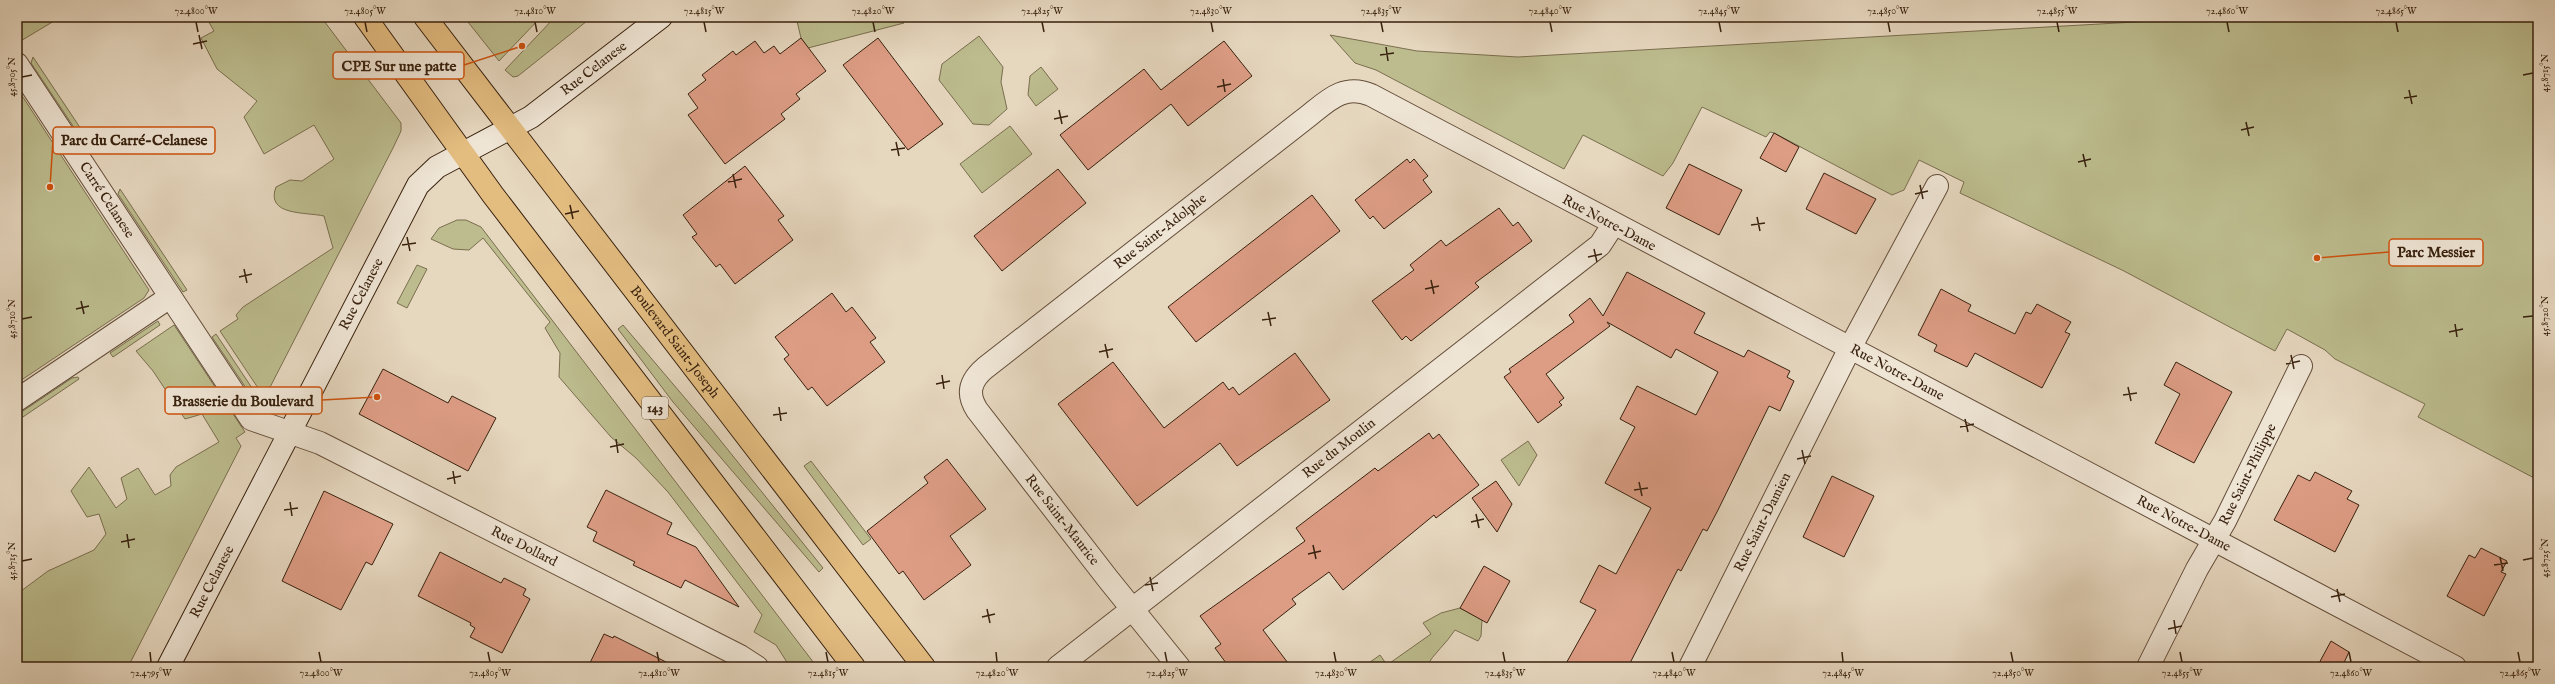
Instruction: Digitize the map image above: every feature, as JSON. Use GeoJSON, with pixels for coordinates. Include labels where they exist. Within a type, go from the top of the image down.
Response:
{"type":"FeatureCollection","features":[{"type":"Feature","properties":{"kind":"main road","name":"143"},"geometry":{"type":"LineString","coordinates":[[365,17],[493,195],[854,667]]}},
{"type":"Feature","properties":{"kind":"main road","name":"Boulevard Saint-Joseph"},"geometry":{"type":"LineString","coordinates":[[425,17],[924,667]]}},
{"type":"Feature","properties":{"kind":"street","name":"Rue Celanese"},"geometry":{"type":"LineString","coordinates":[[168,667],[418,184],[437,167],[512,129],[548,105],[661,17]]}},
{"type":"Feature","properties":{"kind":"street","name":"Carré Celanese"},"geometry":{"type":"LineString","coordinates":[[17,64],[251,418],[289,432]]}},
{"type":"Feature","properties":{"kind":"street","name":"Rue Notre-Dame"},"geometry":{"type":"LineString","coordinates":[[1336,95],[1349,90],[1371,95],[1614,225],[2455,667]]}},
{"type":"Feature","properties":{"kind":"street","name":"Rue Saint-Adolphe"},"geometry":{"type":"LineString","coordinates":[[985,368],[1336,95]]}},
{"type":"Feature","properties":{"kind":"street","name":"Rue Saint-Damien"},"geometry":{"type":"LineString","coordinates":[[1690,667],[1850,348],[1937,186]]}},
{"type":"Feature","properties":{"kind":"street","name":"Rue du Moulin"},"geometry":{"type":"LineString","coordinates":[[1058,667],[1600,245],[1614,225]]}},
{"type":"Feature","properties":{"kind":"street"},"geometry":{"type":"LineString","coordinates":[[17,400],[170,297]]}},
{"type":"Feature","properties":{"kind":"street","name":"Rue Saint-Philippe"},"geometry":{"type":"LineString","coordinates":[[2148,667],[2197,569],[2214,540],[2301,366]]}},
{"type":"Feature","properties":{"kind":"street","name":"Rue Saint-Maurice"},"geometry":{"type":"LineString","coordinates":[[985,368],[974,378],[971,386],[974,406],[1179,667]]}},
{"type":"Feature","properties":{"kind":"street","name":"Rue Dollard"},"geometry":{"type":"LineString","coordinates":[[289,432],[320,443],[740,656],[757,667]]}},
{"type":"Feature","properties":{"kind":"green space"},"geometry":{"type":"Polygon","coordinates":[[[17,17],[59,18],[19,42],[17,41],[17,17]]]}},
{"type":"Feature","properties":{"kind":"green space"},"geometry":{"type":"Polygon","coordinates":[[[206,17],[321,17],[401,123],[401,131],[393,148],[266,395],[262,394],[220,331],[238,319],[236,315],[243,307],[333,248],[324,216],[289,211],[276,203],[274,196],[276,187],[290,180],[302,181],[334,159],[314,125],[264,154],[244,117],[257,101],[217,69],[201,38],[214,31],[206,17]]]}},
{"type":"Feature","properties":{"kind":"green space"},"geometry":{"type":"Polygon","coordinates":[[[464,17],[541,17],[499,61],[464,17]]]}},
{"type":"Feature","properties":{"kind":"green space"},"geometry":{"type":"Polygon","coordinates":[[[555,17],[592,17],[518,76],[513,77],[505,70],[555,17]]]}},
{"type":"Feature","properties":{"kind":"green space"},"geometry":{"type":"Polygon","coordinates":[[[796,17],[902,17],[904,23],[808,48],[801,38],[796,17]]]}},
{"type":"Feature","properties":{"kind":"green space"},"geometry":{"type":"Polygon","coordinates":[[[2223,17],[2538,17],[2538,480],[2418,417],[2425,404],[2335,359],[2325,350],[2287,329],[2275,351],[2122,270],[1960,193],[1964,182],[1919,160],[1904,190],[1892,195],[1774,133],[1770,132],[1766,137],[1702,107],[1673,163],[1663,176],[1583,135],[1564,169],[1376,70],[1355,63],[1330,35],[1417,51],[1518,57],[2223,17]]]}},
{"type":"Feature","properties":{"kind":"green space"},"geometry":{"type":"Polygon","coordinates":[[[979,36],[1003,67],[1001,82],[1007,109],[989,125],[973,124],[939,80],[942,64],[979,36]]]}},
{"type":"Feature","properties":{"kind":"green space"},"geometry":{"type":"Polygon","coordinates":[[[33,57],[91,144],[87,147],[31,63],[33,57]]]}},
{"type":"Feature","properties":{"kind":"green space"},"geometry":{"type":"Polygon","coordinates":[[[1041,67],[1058,89],[1036,106],[1028,95],[1030,76],[1041,67]]]}},
{"type":"Feature","properties":{"kind":"green space"},"geometry":{"type":"Polygon","coordinates":[[[17,88],[149,290],[144,298],[17,383],[17,88]]]}},
{"type":"Feature","properties":{"kind":"green space"},"geometry":{"type":"Polygon","coordinates":[[[1010,126],[1032,154],[982,193],[960,164],[1010,126]]]}},
{"type":"Feature","properties":{"kind":"green space"},"geometry":{"type":"Polygon","coordinates":[[[120,189],[187,290],[183,292],[118,194],[120,189]]]}},
{"type":"Feature","properties":{"kind":"green space"},"geometry":{"type":"Polygon","coordinates":[[[457,220],[466,220],[481,227],[817,667],[790,667],[776,645],[754,632],[762,615],[668,492],[636,458],[611,437],[559,377],[560,353],[545,328],[550,322],[483,238],[469,250],[453,249],[431,239],[439,228],[457,220]]]}},
{"type":"Feature","properties":{"kind":"green space"},"geometry":{"type":"Polygon","coordinates":[[[417,265],[427,269],[407,308],[397,303],[417,265]]]}},
{"type":"Feature","properties":{"kind":"green space"},"geometry":{"type":"Polygon","coordinates":[[[158,321],[160,325],[113,357],[110,353],[158,321]]]}},
{"type":"Feature","properties":{"kind":"green space"},"geometry":{"type":"Polygon","coordinates":[[[174,325],[245,432],[236,438],[241,446],[128,667],[17,667],[17,594],[48,571],[94,550],[106,534],[99,514],[87,517],[71,491],[89,467],[116,508],[127,499],[121,478],[138,468],[155,495],[171,486],[170,475],[176,467],[219,442],[202,414],[185,419],[153,371],[136,351],[174,325]]]}},
{"type":"Feature","properties":{"kind":"green space"},"geometry":{"type":"Polygon","coordinates":[[[623,325],[712,430],[823,568],[819,572],[673,402],[618,329],[623,325]]]}},
{"type":"Feature","properties":{"kind":"green space"},"geometry":{"type":"Polygon","coordinates":[[[216,334],[254,391],[250,394],[212,337],[216,334]]]}},
{"type":"Feature","properties":{"kind":"green space"},"geometry":{"type":"Polygon","coordinates":[[[78,377],[79,379],[17,421],[17,415],[72,378],[78,377]]]}},
{"type":"Feature","properties":{"kind":"green space"},"geometry":{"type":"Polygon","coordinates":[[[1528,441],[1537,455],[1519,486],[1501,460],[1528,441]]]}},
{"type":"Feature","properties":{"kind":"green space"},"geometry":{"type":"Polygon","coordinates":[[[811,461],[871,539],[863,545],[804,466],[811,461]]]}},
{"type":"Feature","properties":{"kind":"green space"},"geometry":{"type":"Polygon","coordinates":[[[1460,608],[1482,620],[1481,636],[1478,641],[1455,630],[1426,667],[1366,665],[1380,655],[1387,665],[1431,634],[1423,623],[1441,613],[1460,608]]]}},
{"type":"Feature","properties":{"kind":"building"},"geometry":{"type":"Polygon","coordinates":[[[801,38],[826,71],[796,94],[800,99],[781,114],[785,119],[725,164],[688,115],[698,108],[688,94],[706,80],[702,75],[733,51],[736,55],[755,41],[764,53],[774,46],[780,54],[801,38]]]}},
{"type":"Feature","properties":{"kind":"building"},"geometry":{"type":"Polygon","coordinates":[[[878,38],[943,124],[908,150],[843,65],[878,38]]]}},
{"type":"Feature","properties":{"kind":"building"},"geometry":{"type":"Polygon","coordinates":[[[1224,41],[1252,76],[1188,126],[1171,104],[1088,170],[1060,135],[1144,69],[1161,90],[1224,41]]]}},
{"type":"Feature","properties":{"kind":"building"},"geometry":{"type":"Polygon","coordinates":[[[1774,133],[1799,147],[1786,172],[1760,158],[1774,133]]]}},
{"type":"Feature","properties":{"kind":"building"},"geometry":{"type":"Polygon","coordinates":[[[1407,159],[1410,163],[1414,159],[1428,176],[1423,180],[1432,192],[1384,229],[1373,216],[1370,219],[1355,200],[1407,159]]]}},
{"type":"Feature","properties":{"kind":"building"},"geometry":{"type":"Polygon","coordinates":[[[1689,164],[1742,190],[1719,235],[1666,208],[1689,164]]]}},
{"type":"Feature","properties":{"kind":"building"},"geometry":{"type":"Polygon","coordinates":[[[745,166],[784,216],[778,220],[793,240],[735,284],[720,264],[716,267],[692,237],[697,234],[683,215],[745,166]]]}},
{"type":"Feature","properties":{"kind":"building"},"geometry":{"type":"Polygon","coordinates":[[[1058,169],[1086,203],[1002,271],[974,236],[1058,169]]]}},
{"type":"Feature","properties":{"kind":"building"},"geometry":{"type":"Polygon","coordinates":[[[1824,173],[1876,199],[1856,234],[1806,209],[1824,173]]]}},
{"type":"Feature","properties":{"kind":"building"},"geometry":{"type":"Polygon","coordinates":[[[1312,195],[1340,231],[1196,342],[1168,307],[1312,195]]]}},
{"type":"Feature","properties":{"kind":"building"},"geometry":{"type":"Polygon","coordinates":[[[1499,208],[1513,226],[1518,222],[1532,241],[1475,283],[1479,287],[1411,341],[1406,336],[1402,340],[1372,301],[1414,270],[1410,265],[1441,240],[1446,246],[1499,208]]]}},
{"type":"Feature","properties":{"kind":"building"},"geometry":{"type":"Polygon","coordinates":[[[1627,272],[1705,313],[1694,333],[1744,357],[1748,350],[1790,371],[1787,377],[1794,381],[1780,411],[1769,406],[1707,531],[1703,529],[1681,571],[1678,569],[1628,667],[1564,667],[1596,610],[1580,602],[1599,565],[1616,574],[1651,508],[1605,483],[1635,427],[1620,419],[1637,386],[1696,415],[1718,372],[1676,349],[1671,358],[1607,322],[1610,326],[1546,374],[1564,398],[1559,402],[1562,405],[1538,423],[1504,377],[1511,372],[1509,369],[1574,322],[1569,315],[1590,298],[1603,316],[1627,272]]]}},
{"type":"Feature","properties":{"kind":"building"},"geometry":{"type":"Polygon","coordinates":[[[1941,289],[1971,305],[1968,311],[2015,334],[2026,312],[2031,314],[2037,304],[2071,322],[2065,332],[2070,334],[2042,388],[1975,353],[1967,367],[1934,351],[1937,345],[1918,335],[1941,289]]]}},
{"type":"Feature","properties":{"kind":"building"},"geometry":{"type":"Polygon","coordinates":[[[832,293],[846,312],[852,307],[876,338],[870,342],[885,362],[827,406],[812,387],[808,390],[784,359],[789,355],[775,337],[832,293]]]}},
{"type":"Feature","properties":{"kind":"building"},"geometry":{"type":"Polygon","coordinates":[[[1295,353],[1330,400],[1237,466],[1220,443],[1137,506],[1058,404],[1113,362],[1164,428],[1223,382],[1229,390],[1233,387],[1239,395],[1295,353]]]}},
{"type":"Feature","properties":{"kind":"building"},"geometry":{"type":"Polygon","coordinates":[[[2176,362],[2232,392],[2194,463],[2155,443],[2180,394],[2164,385],[2176,362]]]}},
{"type":"Feature","properties":{"kind":"building"},"geometry":{"type":"Polygon","coordinates":[[[383,369],[448,403],[452,396],[496,418],[468,471],[359,414],[383,369]]]}},
{"type":"Feature","properties":{"kind":"building"},"geometry":{"type":"Polygon","coordinates":[[[1429,433],[1433,439],[1439,434],[1479,485],[1436,518],[1434,515],[1343,590],[1329,572],[1292,599],[1296,604],[1263,630],[1291,667],[1229,667],[1215,648],[1221,644],[1200,616],[1305,541],[1296,528],[1375,468],[1378,471],[1429,433]]]}},
{"type":"Feature","properties":{"kind":"building"},"geometry":{"type":"Polygon","coordinates":[[[947,459],[986,509],[950,536],[971,565],[924,600],[903,571],[899,574],[867,531],[928,483],[924,477],[947,459]]]}},
{"type":"Feature","properties":{"kind":"building"},"geometry":{"type":"Polygon","coordinates":[[[2315,472],[2352,491],[2347,499],[2359,505],[2335,552],[2274,520],[2298,475],[2310,481],[2315,472]]]}},
{"type":"Feature","properties":{"kind":"building"},"geometry":{"type":"Polygon","coordinates":[[[1832,476],[1874,496],[1844,557],[1803,537],[1832,476]]]}},
{"type":"Feature","properties":{"kind":"building"},"geometry":{"type":"Polygon","coordinates":[[[1496,481],[1512,504],[1497,532],[1472,498],[1496,481]]]}},
{"type":"Feature","properties":{"kind":"building"},"geometry":{"type":"Polygon","coordinates":[[[606,490],[672,523],[667,534],[696,547],[739,607],[685,580],[681,588],[633,565],[635,562],[593,541],[597,532],[587,527],[606,490]]]}},
{"type":"Feature","properties":{"kind":"building"},"geometry":{"type":"Polygon","coordinates":[[[324,491],[393,524],[372,565],[366,562],[341,610],[282,581],[324,491]]]}},
{"type":"Feature","properties":{"kind":"building"},"geometry":{"type":"Polygon","coordinates":[[[2481,548],[2507,561],[2501,572],[2506,574],[2484,616],[2447,596],[2469,555],[2475,558],[2481,548]]]}},
{"type":"Feature","properties":{"kind":"building"},"geometry":{"type":"Polygon","coordinates":[[[440,552],[501,583],[504,578],[526,589],[523,595],[530,599],[502,653],[470,637],[475,628],[470,625],[471,623],[418,596],[440,552]]]}},
{"type":"Feature","properties":{"kind":"building"},"geometry":{"type":"Polygon","coordinates":[[[1484,566],[1510,581],[1487,623],[1460,608],[1484,566]]]}},
{"type":"Feature","properties":{"kind":"building"},"geometry":{"type":"Polygon","coordinates":[[[604,634],[613,638],[614,636],[676,667],[588,667],[604,634]]]}},
{"type":"Feature","properties":{"kind":"building"},"geometry":{"type":"Polygon","coordinates":[[[2331,641],[2349,652],[2342,667],[2317,667],[2331,641]]]}},
{"type":"Feature","properties":{"kind":"place","name":"CPE Sur une patte"},"geometry":{"type":"Point","coordinates":[522,46]}},
{"type":"Feature","properties":{"kind":"place","name":"Parc du Carré-Celanese"},"geometry":{"type":"Point","coordinates":[50,187]}},
{"type":"Feature","properties":{"kind":"place","name":"Parc Messier"},"geometry":{"type":"Point","coordinates":[2317,258]}},
{"type":"Feature","properties":{"kind":"place","name":"Brasserie du Boulevard"},"geometry":{"type":"Point","coordinates":[377,397]}}]}
